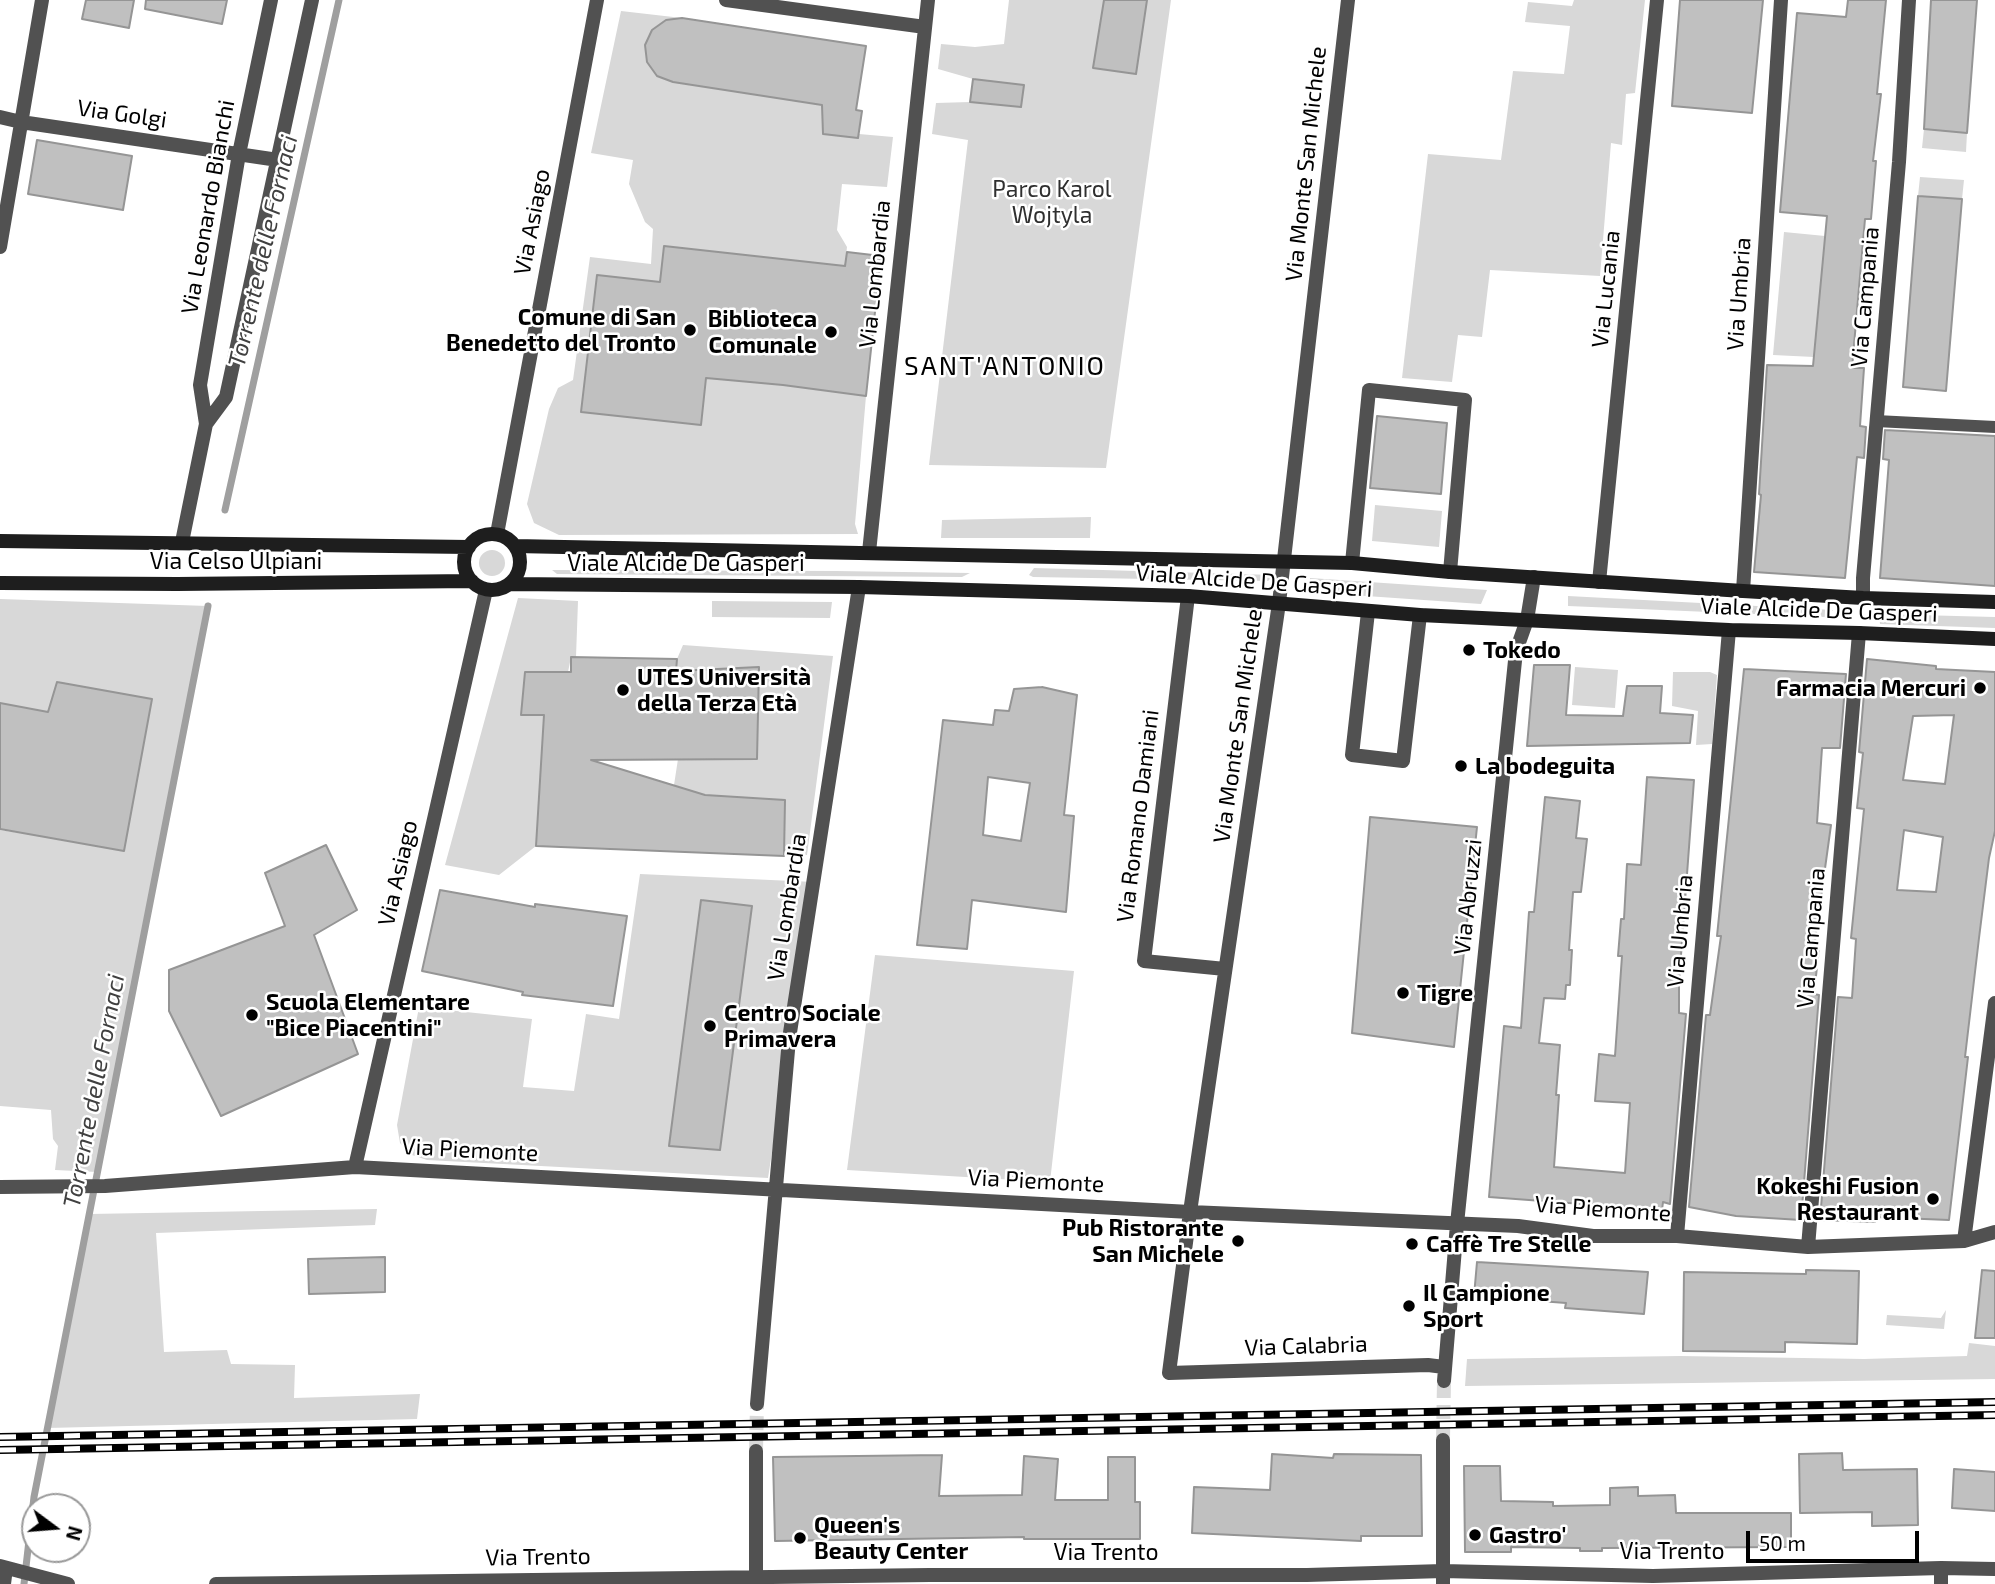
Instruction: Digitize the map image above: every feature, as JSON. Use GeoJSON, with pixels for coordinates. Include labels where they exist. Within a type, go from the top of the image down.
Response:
{"type":"FeatureCollection","features":[{"type":"Feature","properties":{"kind":"street"},"geometry":{"type":"LineString","coordinates":[[0,247],[42,0]]}},
{"type":"Feature","properties":{"kind":"street","name":"Via Leonardo Bianchi"},"geometry":{"type":"LineString","coordinates":[[182,542],[206,424],[200,385],[239,154],[271,0]]}},
{"type":"Feature","properties":{"kind":"street","name":"Via Leonardo Bianchi"},"geometry":{"type":"LineString","coordinates":[[206,424],[226,397],[312,0]]}},
{"type":"Feature","properties":{"kind":"street","name":"Via Asiago"},"geometry":{"type":"LineString","coordinates":[[497,534],[597,0]]}},
{"type":"Feature","properties":{"kind":"street"},"geometry":{"type":"LineString","coordinates":[[726,0],[925,27]]}},
{"type":"Feature","properties":{"kind":"street","name":"Via Lombardia"},"geometry":{"type":"LineString","coordinates":[[869,552],[928,0]]}},
{"type":"Feature","properties":{"kind":"street","name":"Via Monte San Michele"},"geometry":{"type":"LineString","coordinates":[[1169,1373],[1279,603],[1348,0]]}},
{"type":"Feature","properties":{"kind":"street","name":"Via Lucania"},"geometry":{"type":"LineString","coordinates":[[1599,582],[1657,0]]}},
{"type":"Feature","properties":{"kind":"street","name":"Via Umbria"},"geometry":{"type":"LineString","coordinates":[[1743,591],[1781,0]]}},
{"type":"Feature","properties":{"kind":"street","name":"Via Campania"},"geometry":{"type":"LineString","coordinates":[[1863,598],[1896,202],[1909,0]]}},
{"type":"Feature","properties":{"kind":"street","name":"Via Golgi"},"geometry":{"type":"LineString","coordinates":[[0,117],[278,160]]}},
{"type":"Feature","properties":{"kind":"street"},"geometry":{"type":"LineString","coordinates":[[1352,563],[1369,390],[1465,400],[1450,572]]}},
{"type":"Feature","properties":{"kind":"street"},"geometry":{"type":"LineString","coordinates":[[497,534],[514,546],[520,564],[509,584],[496,590],[486,590],[472,581],[466,573],[464,564],[468,547],[482,536],[497,534]]}},
{"type":"Feature","properties":{"kind":"street","name":"Via Celso Ulpiani"},"geometry":{"type":"LineString","coordinates":[[0,541],[468,547]]}},
{"type":"Feature","properties":{"kind":"street","name":"Viale Alcide De Gasperi"},"geometry":{"type":"LineString","coordinates":[[514,546],[1352,563],[1743,591],[1995,602]]}},
{"type":"Feature","properties":{"kind":"street","name":"Via Abruzzi"},"geometry":{"type":"LineString","coordinates":[[1444,1374],[1516,651],[1527,620],[1534,577]]}},
{"type":"Feature","properties":{"kind":"street","name":"Via Celso Ulpiani"},"geometry":{"type":"LineString","coordinates":[[0,583],[472,581]]}},
{"type":"Feature","properties":{"kind":"street","name":"Viale Alcide De Gasperi"},"geometry":{"type":"LineString","coordinates":[[509,584],[859,587],[1188,596],[1420,615],[1729,630],[1995,639]]}},
{"type":"Feature","properties":{"kind":"street","name":"Via Lombardia"},"geometry":{"type":"LineString","coordinates":[[757,1404],[789,1039],[859,587]]}},
{"type":"Feature","properties":{"kind":"street","name":"Via Asiago"},"geometry":{"type":"LineString","coordinates":[[355,1167],[486,590]]}},
{"type":"Feature","properties":{"kind":"street","name":"Via Romano Damiani"},"geometry":{"type":"LineString","coordinates":[[1188,596],[1144,961],[1225,969]]}},
{"type":"Feature","properties":{"kind":"street"},"geometry":{"type":"LineString","coordinates":[[1368,612],[1352,755],[1403,761],[1420,615]]}},
{"type":"Feature","properties":{"kind":"street","name":"Via Umbria"},"geometry":{"type":"LineString","coordinates":[[1677,1237],[1729,630]]}},
{"type":"Feature","properties":{"kind":"street","name":"Via Campania"},"geometry":{"type":"LineString","coordinates":[[1808,1247],[1859,633]]}},
{"type":"Feature","properties":{"kind":"street"},"geometry":{"type":"LineString","coordinates":[[1964,1241],[1995,1003]]}},
{"type":"Feature","properties":{"kind":"street","name":"Via Piemonte"},"geometry":{"type":"LineString","coordinates":[[0,1187],[105,1186],[355,1167],[1190,1212],[1518,1226],[1593,1236],[1677,1237],[1808,1247],[1964,1241],[1995,1232]]}},
{"type":"Feature","properties":{"kind":"street","name":"Via Calabria"},"geometry":{"type":"LineString","coordinates":[[1169,1373],[1428,1365],[1444,1374]]}},
{"type":"Feature","properties":{"kind":"street"},"geometry":{"type":"LineString","coordinates":[[1443,1440],[1443,1577]]}},
{"type":"Feature","properties":{"kind":"street"},"geometry":{"type":"LineString","coordinates":[[756,1451],[756,1581]]}},
{"type":"Feature","properties":{"kind":"street"},"geometry":{"type":"LineString","coordinates":[[4,1584],[3,1567],[41,1581],[68,1584]]}},
{"type":"Feature","properties":{"kind":"street"},"geometry":{"type":"LineString","coordinates":[[1941,1568],[1941,1584]]}},
{"type":"Feature","properties":{"kind":"street","name":"Via Trento"},"geometry":{"type":"LineString","coordinates":[[216,1584],[1307,1580],[1443,1577],[1653,1580],[1941,1568],[1995,1569]]}},
{"type":"Feature","properties":{"kind":"lane"},"geometry":{"type":"LineString","coordinates":[[1876,421],[1995,427]]}},
{"type":"Feature","properties":{"kind":"green space","name":"Parco Karol Wojtyla"},"geometry":{"type":"Polygon","coordinates":[[[1009,0],[1171,0],[1106,468],[929,465],[968,140],[932,134],[936,103],[970,102],[1021,107],[1024,86],[973,79],[938,69],[941,44],[975,47],[1004,44],[1009,0]]]}},
{"type":"Feature","properties":{"kind":"green space"},"geometry":{"type":"Polygon","coordinates":[[[1574,0],[1645,0],[1635,93],[1626,94],[1622,145],[1611,143],[1600,276],[1490,270],[1482,337],[1458,335],[1452,382],[1402,378],[1428,154],[1501,160],[1513,71],[1564,74],[1570,26],[1525,22],[1528,2],[1572,6],[1574,0]]]}},
{"type":"Feature","properties":{"kind":"green space"},"geometry":{"type":"Polygon","coordinates":[[[621,11],[682,18],[666,20],[652,30],[645,45],[647,62],[657,76],[673,82],[822,105],[823,131],[828,134],[857,138],[859,134],[893,137],[887,187],[842,184],[837,230],[847,247],[845,266],[664,246],[660,282],[597,275],[581,412],[701,425],[706,378],[866,396],[855,524],[858,534],[559,535],[534,523],[527,504],[549,409],[558,388],[573,380],[590,257],[651,264],[653,229],[645,222],[629,184],[633,160],[591,153],[621,11]]]}},
{"type":"Feature","properties":{"kind":"green space"},"geometry":{"type":"Polygon","coordinates":[[[1924,129],[1967,133],[1966,152],[1922,148],[1924,129]]]}},
{"type":"Feature","properties":{"kind":"green space"},"geometry":{"type":"Polygon","coordinates":[[[1920,177],[1964,180],[1962,199],[1918,196],[1920,177]]]}},
{"type":"Feature","properties":{"kind":"green space"},"geometry":{"type":"Polygon","coordinates":[[[1784,232],[1825,236],[1814,357],[1773,355],[1784,232]]]}},
{"type":"Feature","properties":{"kind":"green space"},"geometry":{"type":"Polygon","coordinates":[[[1375,505],[1442,511],[1439,547],[1372,541],[1375,505]]]}},
{"type":"Feature","properties":{"kind":"green space"},"geometry":{"type":"Polygon","coordinates":[[[1091,517],[1090,538],[941,538],[942,520],[1091,517]]]}},
{"type":"Feature","properties":{"kind":"green space"},"geometry":{"type":"Polygon","coordinates":[[[492,550],[501,554],[505,563],[501,572],[492,576],[483,572],[479,563],[483,554],[492,550]]]}},
{"type":"Feature","properties":{"kind":"green space"},"geometry":{"type":"Polygon","coordinates":[[[1034,568],[1274,575],[1268,581],[1033,577],[1029,575],[1034,568]]]}},
{"type":"Feature","properties":{"kind":"green space"},"geometry":{"type":"Polygon","coordinates":[[[552,570],[970,573],[962,577],[819,576],[557,574],[552,570]]]}},
{"type":"Feature","properties":{"kind":"green space"},"geometry":{"type":"Polygon","coordinates":[[[1310,578],[1487,590],[1481,604],[1309,592],[1310,578]]]}},
{"type":"Feature","properties":{"kind":"green space"},"geometry":{"type":"Polygon","coordinates":[[[1568,596],[1833,610],[1826,617],[1568,606],[1568,596]]]}},
{"type":"Feature","properties":{"kind":"green space"},"geometry":{"type":"Polygon","coordinates":[[[518,598],[578,601],[576,657],[571,657],[568,672],[525,672],[521,715],[544,715],[536,846],[499,875],[445,865],[518,598]]]}},
{"type":"Feature","properties":{"kind":"green space"},"geometry":{"type":"Polygon","coordinates":[[[0,599],[208,606],[97,1172],[55,1170],[58,1146],[53,1139],[51,1110],[0,1106],[0,830],[61,839],[151,699],[57,682],[48,712],[0,703],[0,599]]]}},
{"type":"Feature","properties":{"kind":"green space"},"geometry":{"type":"Polygon","coordinates":[[[712,601],[832,602],[830,618],[712,617],[712,601]]]}},
{"type":"Feature","properties":{"kind":"green space"},"geometry":{"type":"Polygon","coordinates":[[[1879,614],[1995,617],[1995,628],[1880,624],[1879,614]]]}},
{"type":"Feature","properties":{"kind":"green space"},"geometry":{"type":"Polygon","coordinates":[[[683,645],[833,656],[807,855],[784,856],[785,800],[705,795],[674,785],[678,759],[757,758],[759,668],[699,670],[674,722],[677,659],[683,645]]]}},
{"type":"Feature","properties":{"kind":"green space"},"geometry":{"type":"Polygon","coordinates":[[[1575,667],[1618,670],[1615,708],[1572,705],[1575,667]]]}},
{"type":"Feature","properties":{"kind":"green space"},"geometry":{"type":"Polygon","coordinates":[[[1673,672],[1710,672],[1717,675],[1712,744],[1696,745],[1698,711],[1672,706],[1673,672]]]}},
{"type":"Feature","properties":{"kind":"green space"},"geometry":{"type":"Polygon","coordinates":[[[640,874],[814,882],[768,1178],[427,1160],[412,1155],[400,1143],[397,1125],[419,1007],[532,1019],[523,1087],[574,1091],[586,1014],[619,1019],[640,874]]]}},
{"type":"Feature","properties":{"kind":"green space"},"geometry":{"type":"Polygon","coordinates":[[[875,955],[1074,971],[1050,1182],[847,1170],[875,955]]]}},
{"type":"Feature","properties":{"kind":"green space"},"geometry":{"type":"Polygon","coordinates":[[[377,1209],[375,1225],[156,1233],[164,1352],[227,1350],[231,1364],[295,1365],[294,1398],[420,1394],[417,1419],[47,1428],[89,1214],[377,1209]]]}},
{"type":"Feature","properties":{"kind":"green space"},"geometry":{"type":"Polygon","coordinates":[[[1946,1310],[1944,1329],[1886,1325],[1887,1315],[1941,1318],[1946,1310]]]}},
{"type":"Feature","properties":{"kind":"green space"},"geometry":{"type":"Polygon","coordinates":[[[1969,1343],[1995,1346],[1995,1379],[1465,1386],[1467,1359],[1680,1356],[1864,1359],[1967,1356],[1969,1343]]]}},
{"type":"Feature","properties":{"kind":"building"},"geometry":{"type":"Polygon","coordinates":[[[86,0],[134,0],[129,28],[82,19],[86,0]]]}},
{"type":"Feature","properties":{"kind":"building"},"geometry":{"type":"Polygon","coordinates":[[[146,0],[227,0],[222,24],[145,9],[146,0]]]}},
{"type":"Feature","properties":{"kind":"building"},"geometry":{"type":"Polygon","coordinates":[[[1104,0],[1147,0],[1136,74],[1093,68],[1104,0]]]}},
{"type":"Feature","properties":{"kind":"building"},"geometry":{"type":"Polygon","coordinates":[[[1680,0],[1763,0],[1752,113],[1672,106],[1680,0]]]}},
{"type":"Feature","properties":{"kind":"building"},"geometry":{"type":"Polygon","coordinates":[[[1848,0],[1886,0],[1877,94],[1881,94],[1873,161],[1876,161],[1871,219],[1865,219],[1852,368],[1864,368],[1860,426],[1866,427],[1864,458],[1857,457],[1845,578],[1754,572],[1761,495],[1767,365],[1813,366],[1827,216],[1780,212],[1797,13],[1846,17],[1848,0]]]}},
{"type":"Feature","properties":{"kind":"building"},"geometry":{"type":"Polygon","coordinates":[[[1931,0],[1977,0],[1967,133],[1924,129],[1931,0]]]}},
{"type":"Feature","properties":{"kind":"building"},"geometry":{"type":"Polygon","coordinates":[[[682,18],[866,46],[856,110],[862,111],[858,138],[823,134],[822,105],[673,82],[657,76],[647,62],[645,45],[652,30],[666,20],[682,18]]]}},
{"type":"Feature","properties":{"kind":"building"},"geometry":{"type":"Polygon","coordinates":[[[973,79],[1024,85],[1021,107],[970,102],[973,79]]]}},
{"type":"Feature","properties":{"kind":"building"},"geometry":{"type":"Polygon","coordinates":[[[37,140],[132,156],[123,210],[28,194],[37,140]]]}},
{"type":"Feature","properties":{"kind":"building"},"geometry":{"type":"Polygon","coordinates":[[[1918,196],[1962,199],[1946,391],[1903,387],[1918,196]]]}},
{"type":"Feature","properties":{"kind":"building","name":"Comune di San Benedetto del Tronto"},"geometry":{"type":"Polygon","coordinates":[[[664,246],[845,266],[847,252],[881,256],[866,396],[706,378],[701,425],[581,412],[597,275],[660,282],[664,246]]]}},
{"type":"Feature","properties":{"kind":"building"},"geometry":{"type":"Polygon","coordinates":[[[1377,416],[1447,423],[1441,494],[1370,488],[1377,416]]]}},
{"type":"Feature","properties":{"kind":"building"},"geometry":{"type":"Polygon","coordinates":[[[1885,430],[1995,436],[1995,586],[1880,578],[1889,460],[1883,459],[1885,430]]]}},
{"type":"Feature","properties":{"kind":"building"},"geometry":{"type":"Polygon","coordinates":[[[571,657],[677,659],[676,671],[759,667],[757,759],[591,760],[705,795],[785,800],[784,856],[536,846],[544,715],[521,715],[525,672],[571,672],[571,657]]]}},
{"type":"Feature","properties":{"kind":"building"},"geometry":{"type":"Polygon","coordinates":[[[1867,659],[1936,666],[1936,669],[1995,672],[1995,831],[1979,938],[1949,1220],[1875,1217],[1875,1222],[1820,1220],[1838,997],[1852,998],[1856,939],[1851,938],[1864,809],[1857,808],[1863,753],[1859,752],[1867,659]],[[1954,715],[1913,716],[1903,780],[1945,784],[1954,715]],[[1904,830],[1897,890],[1936,892],[1943,837],[1904,830]]]}},
{"type":"Feature","properties":{"kind":"building"},"geometry":{"type":"Polygon","coordinates":[[[1534,665],[1570,665],[1566,715],[1623,716],[1627,686],[1662,686],[1660,713],[1693,715],[1690,743],[1527,746],[1534,665]]]}},
{"type":"Feature","properties":{"kind":"building"},"geometry":{"type":"Polygon","coordinates":[[[1744,669],[1846,674],[1840,748],[1822,748],[1817,823],[1831,825],[1814,948],[1819,949],[1814,994],[1819,995],[1801,1220],[1736,1216],[1689,1207],[1706,1015],[1710,1015],[1721,936],[1717,936],[1744,669]]]}},
{"type":"Feature","properties":{"kind":"building"},"geometry":{"type":"Polygon","coordinates":[[[57,682],[152,699],[124,851],[0,829],[0,703],[48,712],[57,682]]]}},
{"type":"Feature","properties":{"kind":"building"},"geometry":{"type":"Polygon","coordinates":[[[1042,687],[1077,695],[1064,815],[1074,816],[1066,912],[972,900],[967,949],[917,945],[943,720],[993,725],[995,710],[1009,711],[1014,689],[1042,687]],[[988,777],[983,835],[1021,841],[1030,783],[988,777]]]}},
{"type":"Feature","properties":{"kind":"building"},"geometry":{"type":"Polygon","coordinates":[[[1647,777],[1694,780],[1679,982],[1679,1013],[1686,1014],[1670,1204],[1663,1202],[1662,1210],[1489,1197],[1504,1026],[1521,1028],[1529,912],[1534,912],[1545,797],[1580,801],[1576,838],[1587,839],[1581,892],[1573,892],[1569,950],[1572,950],[1570,985],[1566,985],[1565,999],[1544,998],[1539,1043],[1560,1045],[1554,1167],[1625,1173],[1630,1103],[1595,1101],[1599,1054],[1615,1056],[1622,956],[1618,956],[1621,919],[1624,919],[1627,864],[1641,865],[1647,777]]]}},
{"type":"Feature","properties":{"kind":"building"},"geometry":{"type":"Polygon","coordinates":[[[1370,817],[1477,827],[1454,1047],[1352,1033],[1370,817]]]}},
{"type":"Feature","properties":{"kind":"building"},"geometry":{"type":"Polygon","coordinates":[[[326,845],[357,910],[314,935],[358,1054],[221,1116],[169,1011],[169,970],[285,926],[265,873],[326,845]]]}},
{"type":"Feature","properties":{"kind":"building"},"geometry":{"type":"Polygon","coordinates":[[[440,890],[535,907],[535,904],[627,916],[613,1006],[522,995],[523,992],[422,971],[440,890]]]}},
{"type":"Feature","properties":{"kind":"building","name":"Centro Sociale Primavera"},"geometry":{"type":"Polygon","coordinates":[[[701,900],[752,906],[720,1150],[669,1146],[701,900]]]}},
{"type":"Feature","properties":{"kind":"building"},"geometry":{"type":"Polygon","coordinates":[[[385,1257],[385,1292],[309,1294],[308,1259],[385,1257]]]}},
{"type":"Feature","properties":{"kind":"building"},"geometry":{"type":"Polygon","coordinates":[[[1477,1262],[1648,1272],[1644,1314],[1565,1308],[1566,1303],[1474,1296],[1477,1262]]]}},
{"type":"Feature","properties":{"kind":"building"},"geometry":{"type":"Polygon","coordinates":[[[1806,1270],[1859,1271],[1857,1344],[1785,1342],[1785,1352],[1683,1351],[1684,1272],[1806,1274],[1806,1270]]]}},
{"type":"Feature","properties":{"kind":"building"},"geometry":{"type":"Polygon","coordinates":[[[1982,1270],[1995,1271],[1995,1338],[1975,1338],[1982,1270]]]}},
{"type":"Feature","properties":{"kind":"building"},"geometry":{"type":"Polygon","coordinates":[[[1842,1453],[1843,1470],[1917,1469],[1918,1525],[1872,1526],[1872,1512],[1800,1513],[1799,1454],[1842,1453]]]}},
{"type":"Feature","properties":{"kind":"building"},"geometry":{"type":"Polygon","coordinates":[[[1272,1454],[1333,1458],[1334,1454],[1421,1455],[1422,1536],[1361,1536],[1361,1541],[1192,1533],[1194,1487],[1270,1490],[1272,1454]]]}},
{"type":"Feature","properties":{"kind":"building"},"geometry":{"type":"Polygon","coordinates":[[[942,1455],[939,1496],[1022,1495],[1024,1456],[1058,1459],[1055,1500],[1108,1500],[1108,1457],[1135,1457],[1135,1502],[1140,1502],[1140,1539],[1024,1537],[775,1541],[773,1457],[942,1455]]]}},
{"type":"Feature","properties":{"kind":"building"},"geometry":{"type":"Polygon","coordinates":[[[1464,1466],[1500,1466],[1501,1501],[1553,1502],[1553,1506],[1610,1505],[1610,1488],[1638,1487],[1638,1496],[1675,1495],[1676,1513],[1791,1513],[1791,1547],[1602,1548],[1602,1551],[1580,1551],[1580,1548],[1511,1547],[1511,1552],[1465,1552],[1464,1466]]]}},
{"type":"Feature","properties":{"kind":"building"},"geometry":{"type":"Polygon","coordinates":[[[1954,1469],[1995,1472],[1995,1511],[1952,1508],[1954,1469]]]}},
{"type":"Feature","properties":{"kind":"waterway","name":"Torrente delle Fornaci"},"geometry":{"type":"LineString","coordinates":[[225,510],[339,0]]}},
{"type":"Feature","properties":{"kind":"waterway","name":"Torrente delle Fornaci"},"geometry":{"type":"LineString","coordinates":[[24,1584],[34,1497],[208,606]]}},
{"type":"Feature","properties":{"kind":"tunnel"},"geometry":{"type":"LineString","coordinates":[[1443,1440],[1444,1381]]}},
{"type":"Feature","properties":{"kind":"tunnel"},"geometry":{"type":"LineString","coordinates":[[756,1451],[757,1404]]}},
{"type":"Feature","properties":{"kind":"railway"},"geometry":{"type":"LineString","coordinates":[[0,1437],[1995,1402]]}},
{"type":"Feature","properties":{"kind":"railway"},"geometry":{"type":"LineString","coordinates":[[0,1450],[1995,1415]]}},
{"type":"Feature","properties":{"kind":"place","name":"Comune di San Benedetto del Tronto"},"geometry":{"type":"Point","coordinates":[690,330]}},
{"type":"Feature","properties":{"kind":"place","name":"Biblioteca Comunale"},"geometry":{"type":"Point","coordinates":[831,332]}},
{"type":"Feature","properties":{"kind":"place","name":"Tokedo"},"geometry":{"type":"Point","coordinates":[1469,650]}},
{"type":"Feature","properties":{"kind":"place","name":"Farmacia Mercuri"},"geometry":{"type":"Point","coordinates":[1980,688]}},
{"type":"Feature","properties":{"kind":"place","name":"UTES Università della Terza Età"},"geometry":{"type":"Point","coordinates":[623,690]}},
{"type":"Feature","properties":{"kind":"place","name":"La bodeguita"},"geometry":{"type":"Point","coordinates":[1461,766]}},
{"type":"Feature","properties":{"kind":"place","name":"Tigre"},"geometry":{"type":"Point","coordinates":[1403,993]}},
{"type":"Feature","properties":{"kind":"place","name":"Scuola Elementare \"Bice Piacentini\""},"geometry":{"type":"Point","coordinates":[252,1015]}},
{"type":"Feature","properties":{"kind":"place","name":"Centro Sociale Primavera"},"geometry":{"type":"Point","coordinates":[710,1026]}},
{"type":"Feature","properties":{"kind":"place","name":"Kokeshi Fusion Restaurant"},"geometry":{"type":"Point","coordinates":[1933,1199]}},
{"type":"Feature","properties":{"kind":"place","name":"Pub Ristorante San Michele"},"geometry":{"type":"Point","coordinates":[1238,1241]}},
{"type":"Feature","properties":{"kind":"place","name":"Caffè Tre Stelle"},"geometry":{"type":"Point","coordinates":[1412,1244]}},
{"type":"Feature","properties":{"kind":"place","name":"Il Campione Sport"},"geometry":{"type":"Point","coordinates":[1409,1306]}},
{"type":"Feature","properties":{"kind":"place","name":"Gastro'"},"geometry":{"type":"Point","coordinates":[1475,1535]}},
{"type":"Feature","properties":{"kind":"place","name":"Queen's Beauty Center"},"geometry":{"type":"Point","coordinates":[800,1538]}},
{"type":"Feature","properties":{"kind":"district","name":"SANT'ANTONIO"},"geometry":{"type":"Point","coordinates":[1005,366]}}]}
